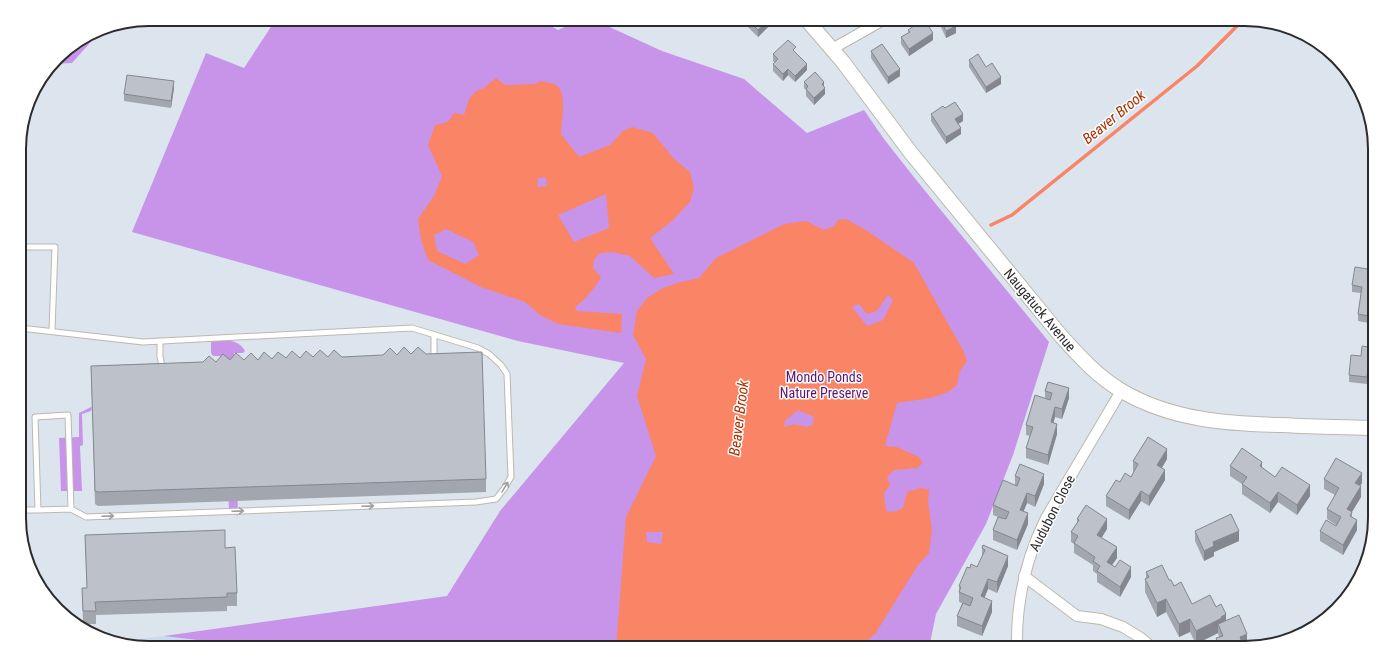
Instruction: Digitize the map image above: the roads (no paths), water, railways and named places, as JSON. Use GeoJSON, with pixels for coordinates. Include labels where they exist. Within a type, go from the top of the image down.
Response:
{"type":"FeatureCollection","features":[{"type":"Feature","properties":{"kind":"main road","name":"Naugatuck Avenue"},"geometry":{"type":"LineString","coordinates":[[812,26],[857,80],[916,159],[1061,336],[1086,364],[1105,380],[1136,399],[1173,413],[1197,419],[1267,425],[1368,428]]}},
{"type":"Feature","properties":{"kind":"street"},"geometry":{"type":"LineString","coordinates":[[832,49],[873,26]]}},
{"type":"Feature","properties":{"kind":"street","name":"Audubon Close"},"geometry":{"type":"LineString","coordinates":[[1017,641],[1018,611],[1024,576],[1030,554],[1046,518],[1121,390]]}},
{"type":"Feature","properties":{"kind":"street"},"geometry":{"type":"LineString","coordinates":[[1024,576],[1077,616],[1106,621],[1123,626],[1144,641]]}},
{"type":"Feature","properties":{"kind":"lane"},"geometry":{"type":"LineString","coordinates":[[26,247],[55,247],[52,331]]}},
{"type":"Feature","properties":{"kind":"lane"},"geometry":{"type":"LineString","coordinates":[[26,329],[143,342],[412,328],[478,348],[489,354],[501,365],[507,374],[511,477],[496,499],[476,502],[86,517],[71,509],[26,510]]}},
{"type":"Feature","properties":{"kind":"lane"},"geometry":{"type":"LineString","coordinates":[[434,335],[434,367]]}},
{"type":"Feature","properties":{"kind":"lane"},"geometry":{"type":"LineString","coordinates":[[160,341],[160,356],[165,377]]}},
{"type":"Feature","properties":{"kind":"lane"},"geometry":{"type":"LineString","coordinates":[[38,510],[35,416],[68,415],[71,509]]}},
{"type":"Feature","properties":{"kind":"water"},"geometry":{"type":"Polygon","coordinates":[[[496,78],[505,85],[535,84],[540,81],[554,84],[560,89],[563,100],[561,134],[579,157],[610,145],[623,131],[632,127],[653,133],[674,159],[690,172],[694,188],[690,202],[672,221],[650,238],[674,274],[654,278],[630,256],[612,252],[600,253],[594,260],[593,268],[601,277],[590,294],[575,307],[577,311],[622,314],[621,333],[558,324],[540,315],[525,302],[481,287],[428,260],[421,240],[418,219],[434,196],[442,176],[428,145],[435,125],[448,122],[454,113],[464,115],[469,99],[476,91],[484,88],[496,78]],[[546,177],[538,178],[537,187],[547,186],[546,177]],[[606,194],[558,215],[574,242],[609,228],[606,194]],[[446,229],[434,235],[437,251],[465,264],[479,255],[473,242],[446,229]]]}},
{"type":"Feature","properties":{"kind":"water"},"geometry":{"type":"Polygon","coordinates":[[[846,219],[869,232],[914,263],[964,352],[967,362],[961,370],[957,385],[951,390],[944,394],[929,398],[897,403],[885,446],[897,447],[919,457],[923,463],[917,468],[894,470],[887,478],[890,485],[884,493],[886,511],[894,512],[903,508],[907,492],[920,488],[929,489],[928,501],[932,530],[929,553],[918,565],[875,634],[866,641],[617,641],[626,517],[656,456],[637,396],[646,359],[633,335],[637,311],[647,298],[661,289],[677,283],[699,278],[716,258],[784,224],[806,221],[824,230],[834,226],[838,220],[846,219]],[[888,295],[877,311],[867,314],[859,304],[852,307],[867,326],[883,320],[893,300],[888,295]],[[798,410],[785,421],[784,427],[794,424],[806,427],[812,425],[814,417],[798,410]],[[646,532],[647,542],[661,544],[663,532],[646,532]]]}},
{"type":"Feature","properties":{"kind":"waterway","name":"Beaver Brook"},"geometry":{"type":"LineString","coordinates":[[991,225],[1012,215],[1197,66],[1237,26]]}},
{"type":"Feature","properties":{"kind":"park label","name":"Mondo Ponds Nature Preserve"},"geometry":{"type":"Point","coordinates":[824,386]}}]}
